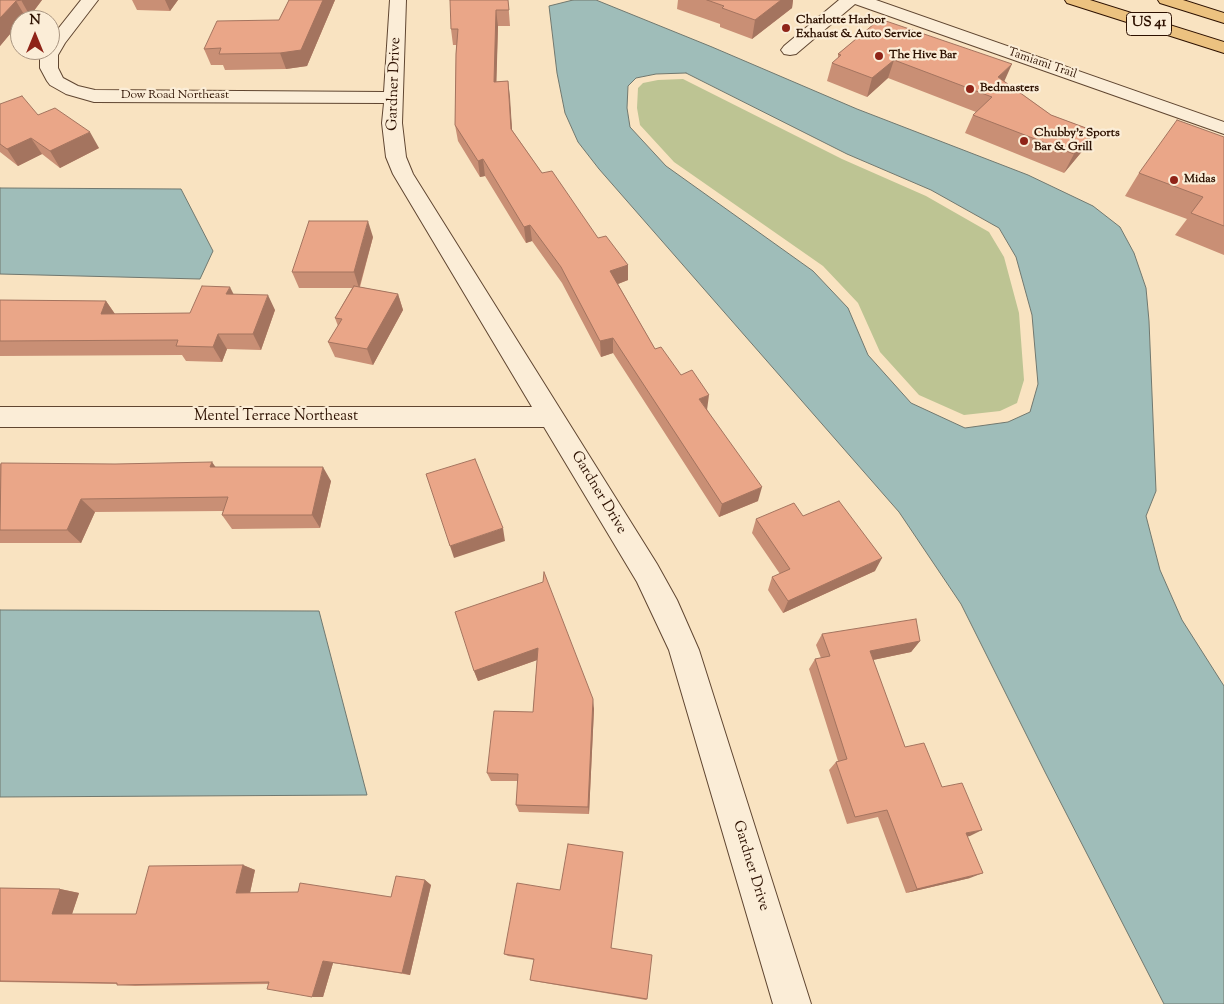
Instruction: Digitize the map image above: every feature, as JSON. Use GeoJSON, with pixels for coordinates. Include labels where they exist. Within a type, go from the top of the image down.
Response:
{"type":"FeatureCollection","features":[{"type":"Feature","properties":{"kind":"main road","name":"US 41"},"geometry":{"type":"LineString","coordinates":[[1074,0],[1224,48]]}},
{"type":"Feature","properties":{"kind":"main road","name":"US 41"},"geometry":{"type":"LineString","coordinates":[[1166,0],[1224,18]]}},
{"type":"Feature","properties":{"kind":"street","name":"Dow Road Northeast"},"geometry":{"type":"LineString","coordinates":[[90,0],[57,41],[49,55],[49,68],[56,81],[72,90],[94,96],[394,98]]}},
{"type":"Feature","properties":{"kind":"street","name":"Gardner Drive"},"geometry":{"type":"LineString","coordinates":[[398,0],[393,140],[396,157],[403,174],[647,573],[666,610],[684,650],[792,1004]]}},
{"type":"Feature","properties":{"kind":"street"},"geometry":{"type":"LineString","coordinates":[[790,50],[849,0]]}},
{"type":"Feature","properties":{"kind":"street","name":"Tamiami Trail"},"geometry":{"type":"LineString","coordinates":[[860,0],[1224,128]]}},
{"type":"Feature","properties":{"kind":"street","name":"Mentel Terrace Northeast"},"geometry":{"type":"LineString","coordinates":[[0,417],[552,417]]}},
{"type":"Feature","properties":{"kind":"green space"},"geometry":{"type":"Polygon","coordinates":[[[683,79],[842,159],[926,196],[989,232],[1004,257],[1019,313],[1024,380],[1017,403],[1000,411],[964,415],[919,395],[880,352],[858,303],[823,266],[674,162],[640,125],[637,108],[638,88],[643,83],[658,80],[683,79]]]}},
{"type":"Feature","properties":{"kind":"water"},"geometry":{"type":"Polygon","coordinates":[[[573,0],[596,0],[857,109],[1028,175],[1093,206],[1120,227],[1134,253],[1146,288],[1149,321],[1156,491],[1146,516],[1160,570],[1182,620],[1224,686],[1224,1004],[1164,1004],[961,604],[899,512],[599,169],[578,142],[565,113],[557,73],[549,6],[573,0]],[[686,73],[656,74],[636,78],[628,86],[627,108],[630,127],[666,166],[813,271],[848,308],[868,355],[911,403],[965,428],[1008,422],[1030,412],[1038,384],[1032,315],[1016,257],[999,228],[931,190],[847,154],[686,73]]]}},
{"type":"Feature","properties":{"kind":"water"},"geometry":{"type":"Polygon","coordinates":[[[0,188],[181,189],[213,251],[200,279],[0,274],[0,188]]]}},
{"type":"Feature","properties":{"kind":"water"},"geometry":{"type":"Polygon","coordinates":[[[0,610],[319,611],[367,795],[0,797],[0,610]]]}},
{"type":"Feature","properties":{"kind":"building"},"geometry":{"type":"Polygon","coordinates":[[[0,0],[21,0],[16,1],[0,18],[0,0]]]}},
{"type":"Feature","properties":{"kind":"building"},"geometry":{"type":"Polygon","coordinates":[[[289,0],[323,0],[301,50],[280,53],[219,54],[221,48],[204,49],[217,21],[279,20],[289,0]]]}},
{"type":"Feature","properties":{"kind":"building"},"geometry":{"type":"Polygon","coordinates":[[[450,0],[508,0],[509,10],[496,10],[494,82],[508,81],[511,129],[542,173],[552,171],[598,238],[606,236],[628,265],[610,271],[655,349],[661,347],[681,375],[692,370],[709,395],[699,399],[762,487],[722,504],[613,338],[600,341],[561,267],[530,225],[524,227],[483,159],[478,161],[455,125],[458,29],[451,29],[450,0]]]}},
{"type":"Feature","properties":{"kind":"building"},"geometry":{"type":"Polygon","coordinates":[[[707,0],[781,0],[755,20],[722,8],[724,6],[707,0]]]}},
{"type":"Feature","properties":{"kind":"building"},"geometry":{"type":"Polygon","coordinates":[[[880,19],[1012,64],[998,77],[1051,115],[1094,131],[1074,154],[973,115],[992,97],[894,60],[872,78],[832,63],[841,55],[838,54],[880,19]]]}},
{"type":"Feature","properties":{"kind":"building"},"geometry":{"type":"Polygon","coordinates":[[[22,96],[38,115],[55,108],[90,132],[50,151],[31,138],[7,149],[0,144],[0,104],[22,96]]]}},
{"type":"Feature","properties":{"kind":"building"},"geometry":{"type":"Polygon","coordinates":[[[1177,120],[1224,137],[1224,226],[1191,213],[1203,197],[1139,173],[1177,120]]]}},
{"type":"Feature","properties":{"kind":"building"},"geometry":{"type":"Polygon","coordinates":[[[309,221],[368,221],[354,272],[292,272],[309,221]]]}},
{"type":"Feature","properties":{"kind":"building"},"geometry":{"type":"Polygon","coordinates":[[[202,286],[230,287],[226,294],[268,295],[253,334],[218,334],[213,347],[176,346],[178,340],[0,341],[0,300],[106,301],[101,314],[190,313],[202,286]]]}},
{"type":"Feature","properties":{"kind":"building"},"geometry":{"type":"Polygon","coordinates":[[[354,286],[398,294],[367,349],[328,342],[342,319],[335,318],[354,286]]]}},
{"type":"Feature","properties":{"kind":"building"},"geometry":{"type":"Polygon","coordinates":[[[475,459],[503,528],[450,546],[426,474],[475,459]]]}},
{"type":"Feature","properties":{"kind":"building"},"geometry":{"type":"Polygon","coordinates":[[[212,462],[210,467],[323,467],[312,515],[222,515],[228,497],[81,499],[67,530],[0,530],[1,463],[115,464],[212,462]]]}},
{"type":"Feature","properties":{"kind":"building"},"geometry":{"type":"Polygon","coordinates":[[[839,501],[882,558],[788,601],[772,577],[790,569],[756,519],[794,503],[803,516],[839,501]]]}},
{"type":"Feature","properties":{"kind":"building"},"geometry":{"type":"Polygon","coordinates":[[[544,572],[593,699],[588,807],[516,805],[518,774],[487,773],[494,711],[533,712],[538,648],[474,671],[455,612],[543,582],[544,572]]]}},
{"type":"Feature","properties":{"kind":"building"},"geometry":{"type":"Polygon","coordinates":[[[916,619],[920,641],[870,651],[905,747],[924,743],[942,787],[962,783],[982,830],[966,833],[983,873],[917,889],[887,810],[855,817],[836,762],[847,759],[815,659],[830,656],[822,634],[916,619]]]}},
{"type":"Feature","properties":{"kind":"building"},"geometry":{"type":"Polygon","coordinates":[[[568,844],[623,852],[611,948],[652,955],[647,999],[530,980],[534,959],[504,954],[517,883],[560,890],[568,844]]]}},
{"type":"Feature","properties":{"kind":"building"},"geometry":{"type":"Polygon","coordinates":[[[243,865],[236,893],[298,892],[300,883],[391,897],[396,876],[425,880],[402,973],[323,961],[312,997],[267,989],[269,982],[117,985],[117,983],[0,981],[0,888],[60,889],[52,914],[136,914],[149,866],[243,865]]]}},
{"type":"Feature","properties":{"kind":"place","name":"Charlotte Harbor Exhaust & Auto Service"},"geometry":{"type":"Point","coordinates":[786,28]}},
{"type":"Feature","properties":{"kind":"place","name":"The Hive Bar"},"geometry":{"type":"Point","coordinates":[879,56]}},
{"type":"Feature","properties":{"kind":"place","name":"Bedmasters"},"geometry":{"type":"Point","coordinates":[970,89]}},
{"type":"Feature","properties":{"kind":"place","name":"Chubby'z Sports Bar & Grill"},"geometry":{"type":"Point","coordinates":[1024,141]}},
{"type":"Feature","properties":{"kind":"place","name":"Midas"},"geometry":{"type":"Point","coordinates":[1174,180]}}]}
